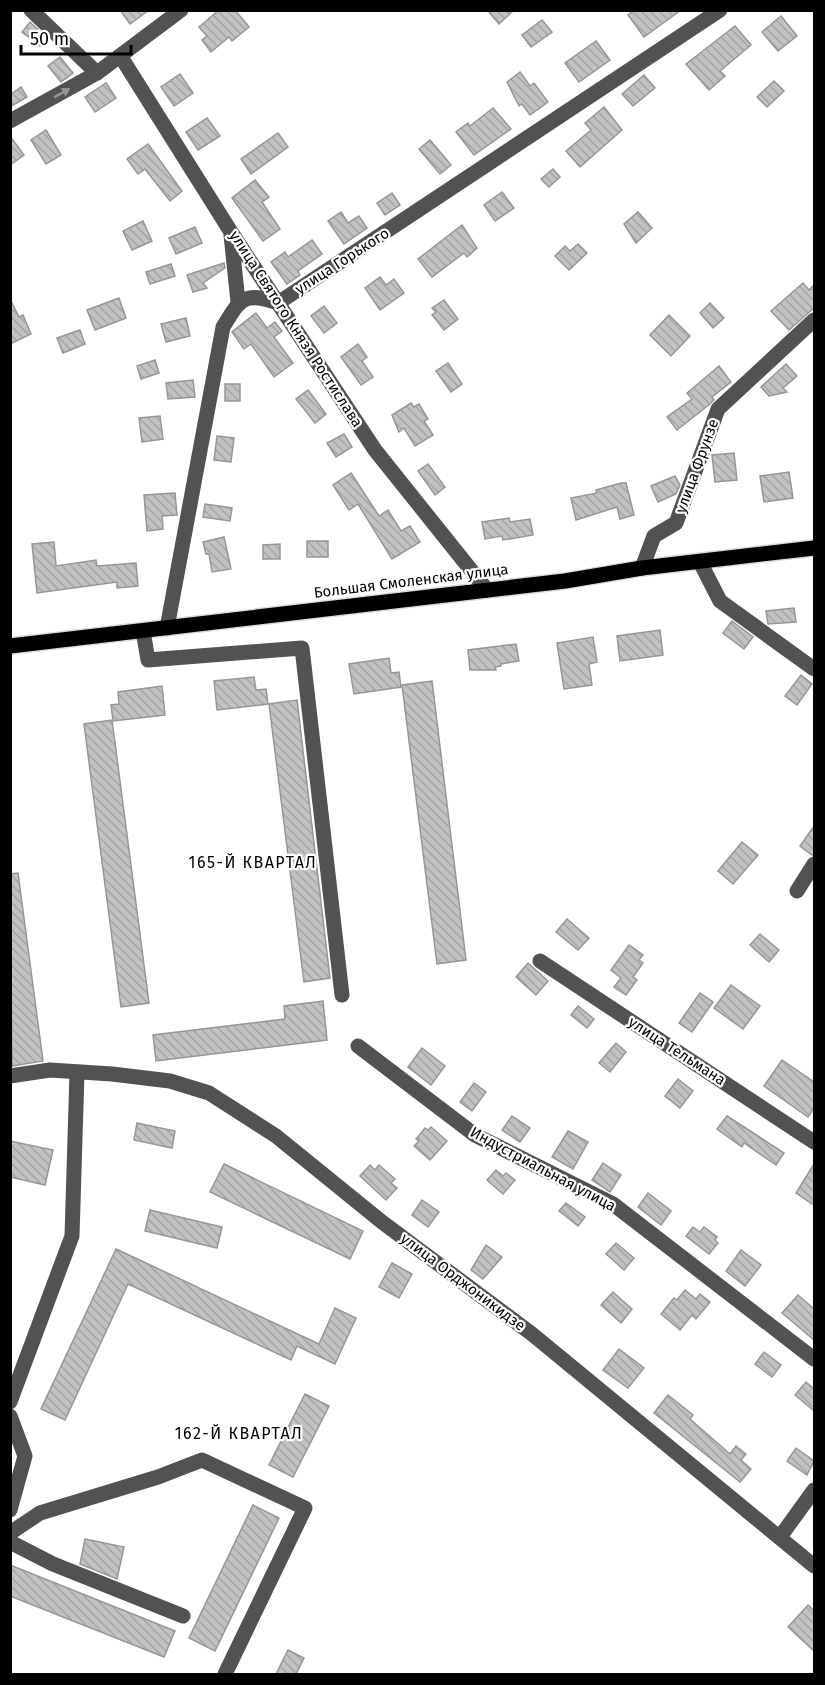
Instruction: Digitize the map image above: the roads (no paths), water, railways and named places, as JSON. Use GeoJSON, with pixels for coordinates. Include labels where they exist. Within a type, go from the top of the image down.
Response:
{"type":"FeatureCollection","features":[{"type":"Feature","properties":{"kind":"main road","name":"Большая Смоленская улица"},"geometry":{"type":"LineString","coordinates":[[10,646],[487,590],[642,568],[814,548]]}},
{"type":"Feature","properties":{"kind":"street"},"geometry":{"type":"LineString","coordinates":[[31,10],[97,73]]}},
{"type":"Feature","properties":{"kind":"street"},"geometry":{"type":"LineString","coordinates":[[10,121],[97,73],[181,10]]}},
{"type":"Feature","properties":{"kind":"street","name":"улица Горького"},"geometry":{"type":"LineString","coordinates":[[238,302],[257,295],[278,303],[720,10]]}},
{"type":"Feature","properties":{"kind":"street","name":"улица Святого Князя Ростислава"},"geometry":{"type":"LineString","coordinates":[[121,57],[231,232],[375,450],[487,590]]}},
{"type":"Feature","properties":{"kind":"street"},"geometry":{"type":"LineString","coordinates":[[167,628],[223,327],[238,302],[231,232]]}},
{"type":"Feature","properties":{"kind":"street","name":"улица Фрунзе"},"geometry":{"type":"LineString","coordinates":[[642,568],[654,536],[676,524],[718,409],[814,320]]}},
{"type":"Feature","properties":{"kind":"street"},"geometry":{"type":"LineString","coordinates":[[700,562],[720,602],[814,669]]}},
{"type":"Feature","properties":{"kind":"street"},"geometry":{"type":"LineString","coordinates":[[143,631],[148,660],[302,648],[342,995]]}},
{"type":"Feature","properties":{"kind":"street"},"geometry":{"type":"LineString","coordinates":[[797,891],[814,864]]}},
{"type":"Feature","properties":{"kind":"street","name":"улица Тельмана"},"geometry":{"type":"LineString","coordinates":[[540,961],[814,1142]]}},
{"type":"Feature","properties":{"kind":"street","name":"Индустриальная улица"},"geometry":{"type":"LineString","coordinates":[[358,1046],[475,1135],[613,1204],[814,1359]]}},
{"type":"Feature","properties":{"kind":"street","name":"улица Орджоникидзе"},"geometry":{"type":"LineString","coordinates":[[10,1076],[50,1070],[112,1074],[170,1081],[209,1093],[276,1136],[382,1222],[532,1334],[814,1566]]}},
{"type":"Feature","properties":{"kind":"street"},"geometry":{"type":"LineString","coordinates":[[10,1402],[72,1236],[77,1073]]}},
{"type":"Feature","properties":{"kind":"street"},"geometry":{"type":"LineString","coordinates":[[10,1416],[25,1456],[10,1510]]}},
{"type":"Feature","properties":{"kind":"street"},"geometry":{"type":"LineString","coordinates":[[10,1533],[40,1514],[158,1477],[202,1460],[305,1508],[225,1674]]}},
{"type":"Feature","properties":{"kind":"street"},"geometry":{"type":"LineString","coordinates":[[780,1537],[814,1490]]}},
{"type":"Feature","properties":{"kind":"street"},"geometry":{"type":"LineString","coordinates":[[10,1542],[53,1564],[183,1616]]}},
{"type":"Feature","properties":{"kind":"district","name":"165-Й КВАРТАЛ"},"geometry":{"type":"Point","coordinates":[253,862]}},
{"type":"Feature","properties":{"kind":"district","name":"162-Й КВАРТАЛ"},"geometry":{"type":"Point","coordinates":[239,1433]}}]}
